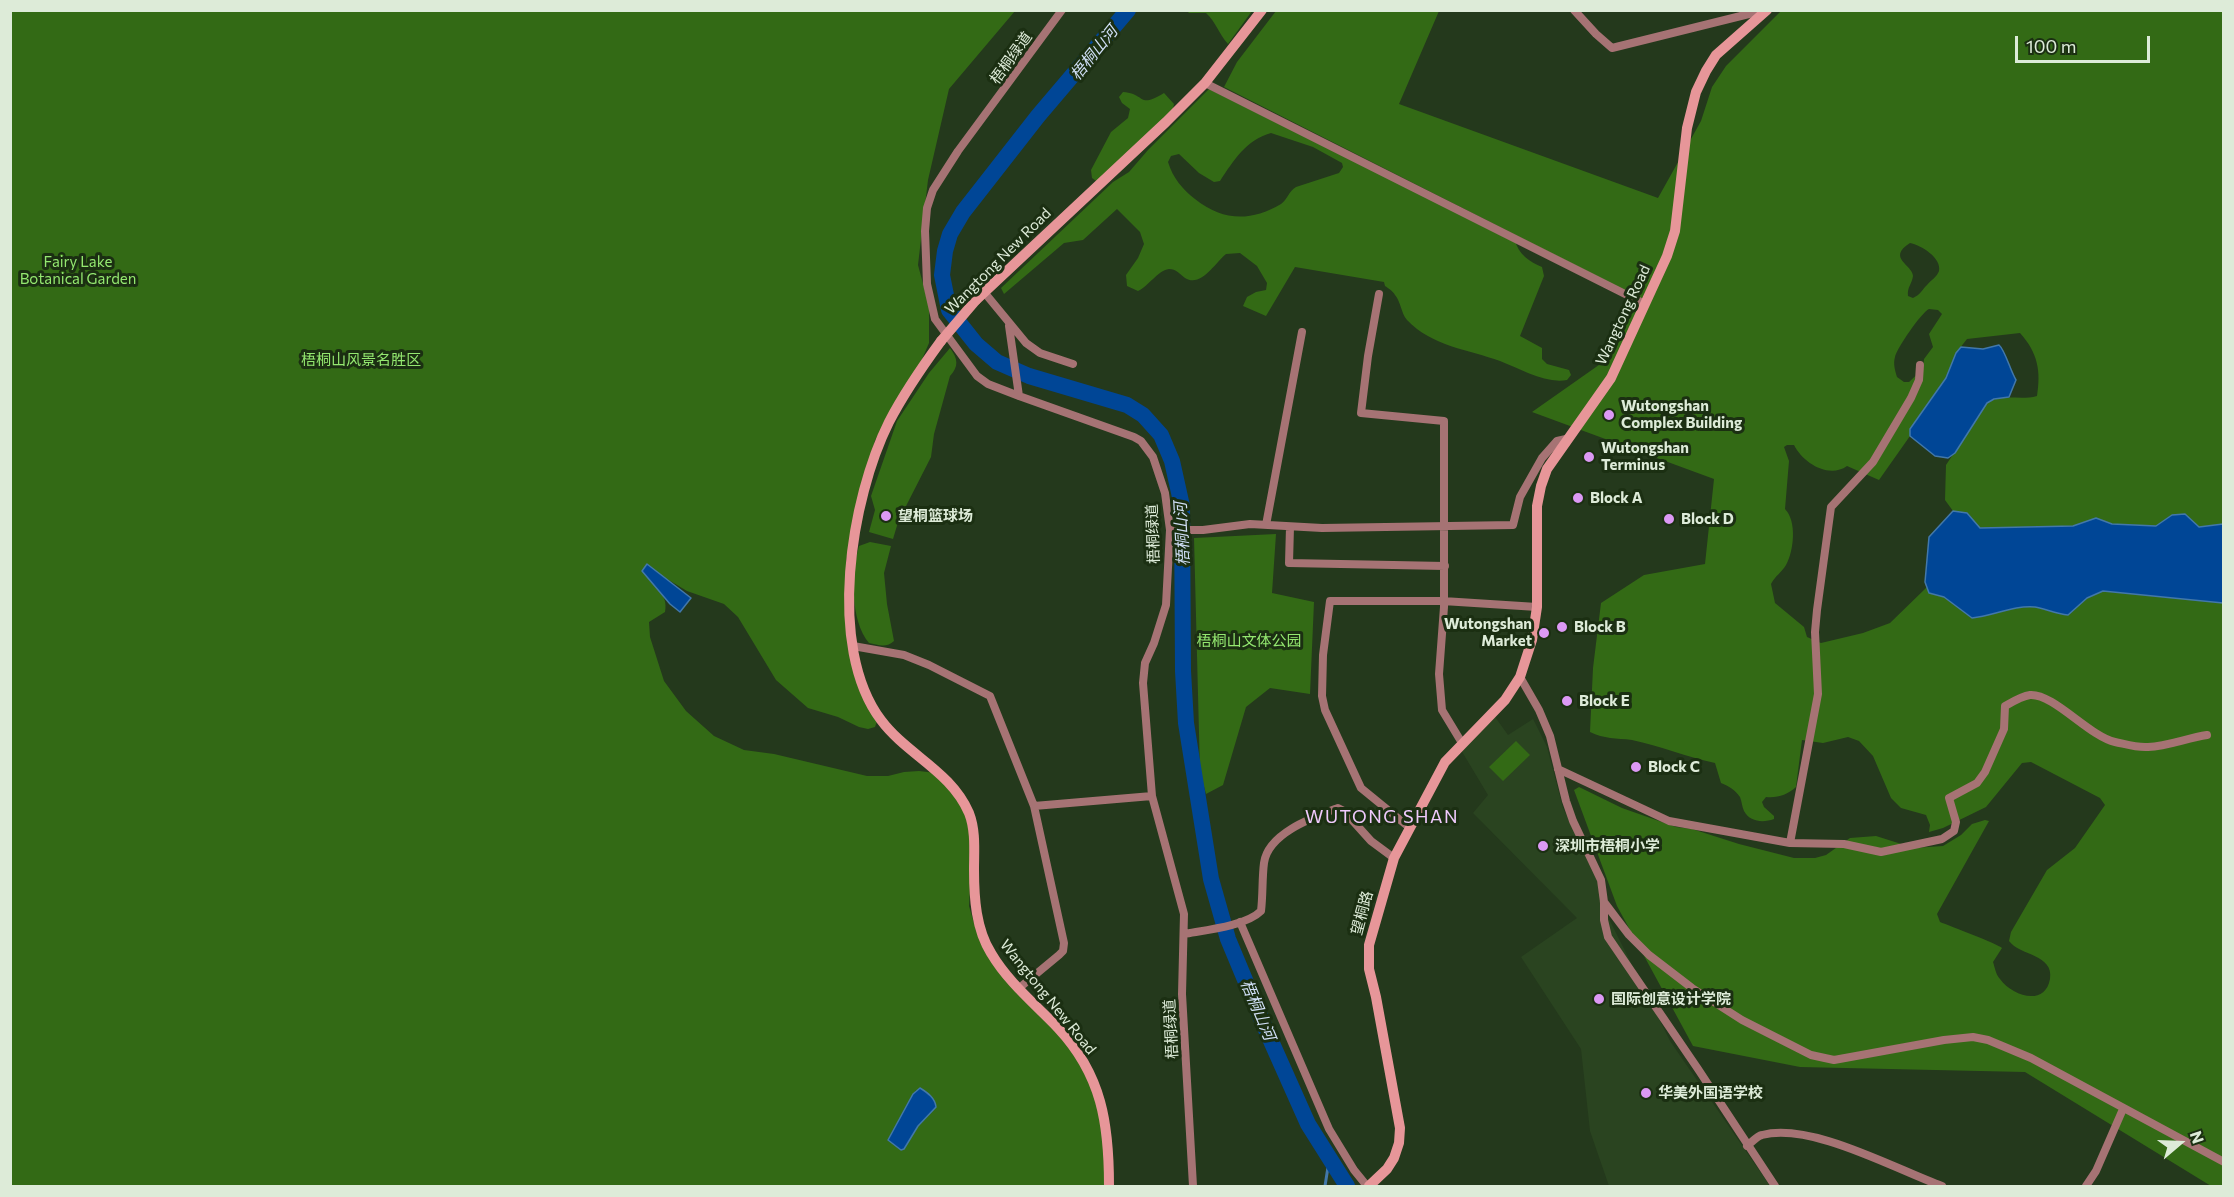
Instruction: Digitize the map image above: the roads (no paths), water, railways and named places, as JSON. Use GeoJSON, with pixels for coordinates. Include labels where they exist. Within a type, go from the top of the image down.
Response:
{"type":"FeatureCollection","features":[{"type":"Feature","properties":{"kind":"street","name":"梧桐绿道"},"geometry":{"type":"LineString","coordinates":[[1062,10],[958,151],[933,189],[927,208],[925,231],[926,275],[935,319],[977,376],[988,384],[1141,441],[1153,457],[1165,493],[1172,530],[1166,605],[1145,663],[1143,683],[1152,796],[1184,914],[1182,994],[1193,1186]]}},
{"type":"Feature","properties":{"kind":"street","name":"Wangtong New Road"},"geometry":{"type":"LineString","coordinates":[[1109,1186],[1108,1139],[1102,1104],[1093,1079],[1070,1043],[1018,989],[991,954],[979,921],[974,887],[973,828],[970,815],[962,800],[941,774],[896,737],[881,720],[871,703],[853,646],[849,579],[853,541],[862,496],[888,423],[941,341],[980,296],[1166,123],[1205,83],[1262,10]]}},
{"type":"Feature","properties":{"kind":"street"},"geometry":{"type":"LineString","coordinates":[[1574,10],[1612,48],[1766,10]]}},
{"type":"Feature","properties":{"kind":"street","name":"Wangtong Road"},"geometry":{"type":"LineString","coordinates":[[1520,677],[1532,640],[1537,607],[1539,496],[1547,469],[1611,378],[1643,303],[1667,256],[1675,231],[1687,128],[1696,92],[1706,71],[1716,55],[1766,10]]}},
{"type":"Feature","properties":{"kind":"street"},"geometry":{"type":"LineString","coordinates":[[1205,83],[1643,303]]}},
{"type":"Feature","properties":{"kind":"street"},"geometry":{"type":"LineString","coordinates":[[1379,294],[1361,413],[1444,421],[1445,566],[1439,674],[1442,710],[1462,742]]}},
{"type":"Feature","properties":{"kind":"street"},"geometry":{"type":"LineString","coordinates":[[980,296],[1026,343],[1040,353],[1073,364]]}},
{"type":"Feature","properties":{"kind":"street"},"geometry":{"type":"LineString","coordinates":[[1009,324],[1019,396]]}},
{"type":"Feature","properties":{"kind":"street"},"geometry":{"type":"LineString","coordinates":[[1266,525],[1302,332]]}},
{"type":"Feature","properties":{"kind":"street"},"geometry":{"type":"LineString","coordinates":[[1790,843],[1818,694],[1815,632],[1831,507],[1873,462],[1911,398],[1919,380],[1920,366]]}},
{"type":"Feature","properties":{"kind":"street"},"geometry":{"type":"LineString","coordinates":[[1172,530],[1203,530],[1250,524],[1322,528],[1513,525],[1520,497],[1542,458],[1557,441],[1566,439]]}},
{"type":"Feature","properties":{"kind":"street"},"geometry":{"type":"LineString","coordinates":[[1290,527],[1289,563],[1445,566]]}},
{"type":"Feature","properties":{"kind":"street"},"geometry":{"type":"LineString","coordinates":[[1410,828],[1361,788],[1325,710],[1322,696],[1323,655],[1330,601],[1444,601],[1537,607]]}},
{"type":"Feature","properties":{"kind":"street"},"geometry":{"type":"LineString","coordinates":[[853,646],[904,655],[929,664],[990,696],[1034,806],[1064,943],[1063,951],[1018,989]]}},
{"type":"Feature","properties":{"kind":"street"},"geometry":{"type":"LineString","coordinates":[[1520,677],[1539,710],[1550,736],[1573,820],[1601,880],[1604,920],[1608,937],[1775,1186]]}},
{"type":"Feature","properties":{"kind":"street","name":"望桐路"},"geometry":{"type":"LineString","coordinates":[[1368,1186],[1387,1169],[1399,1143],[1400,1128],[1396,1103],[1369,969],[1369,945],[1394,858],[1445,762],[1505,699],[1520,677]]}},
{"type":"Feature","properties":{"kind":"street"},"geometry":{"type":"LineString","coordinates":[[1558,769],[1669,821],[1790,843],[1844,844],[1881,852],[1942,839],[1954,831],[1956,822],[1949,798],[1977,783],[2004,729],[2005,706],[2012,701],[2031,695],[2041,698],[2074,716],[2096,735],[2112,742],[2145,748],[2207,735]]}},
{"type":"Feature","properties":{"kind":"street"},"geometry":{"type":"LineString","coordinates":[[1034,806],[1152,796]]}},
{"type":"Feature","properties":{"kind":"street"},"geometry":{"type":"LineString","coordinates":[[1184,934],[1237,923],[1256,916],[1261,911],[1264,861],[1270,848],[1290,829],[1306,820],[1338,808],[1344,811],[1371,841],[1394,858]]}},
{"type":"Feature","properties":{"kind":"street"},"geometry":{"type":"LineString","coordinates":[[1604,902],[1629,935],[1649,955],[1692,988],[1742,1020],[1811,1055],[1834,1060],[1944,1040],[1973,1037],[1988,1040],[2031,1058],[2223,1162]]}},
{"type":"Feature","properties":{"kind":"street"},"geometry":{"type":"LineString","coordinates":[[1237,923],[1329,1129],[1354,1170],[1368,1186]]}},
{"type":"Feature","properties":{"kind":"street"},"geometry":{"type":"LineString","coordinates":[[2086,1186],[2096,1171],[2123,1109]]}},
{"type":"Feature","properties":{"kind":"street"},"geometry":{"type":"LineString","coordinates":[[1747,1146],[1760,1135],[1788,1132],[1816,1138],[1877,1159],[1942,1186]]}},
{"type":"Feature","properties":{"kind":"water"},"geometry":{"type":"Polygon","coordinates":[[[1999,345],[2016,380],[2009,397],[1994,399],[1987,403],[1955,453],[1948,458],[1935,456],[1910,436],[1910,429],[1946,378],[1956,353],[1961,347],[1983,349],[1999,345]]]}},
{"type":"Feature","properties":{"kind":"water"},"geometry":{"type":"Polygon","coordinates":[[[1953,511],[1967,513],[1980,528],[2073,526],[2096,518],[2112,524],[2156,526],[2172,515],[2185,514],[2199,527],[2223,524],[2223,603],[2103,591],[2087,598],[2068,615],[2027,607],[1972,618],[1944,597],[1929,593],[1925,582],[1929,537],[1953,511]]]}},
{"type":"Feature","properties":{"kind":"water"},"geometry":{"type":"Polygon","coordinates":[[[647,564],[691,598],[680,612],[670,604],[642,571],[647,564]]]}},
{"type":"Feature","properties":{"kind":"water"},"geometry":{"type":"Polygon","coordinates":[[[920,1088],[933,1098],[936,1107],[918,1126],[904,1149],[901,1150],[888,1140],[913,1094],[920,1088]]]}},
{"type":"Feature","properties":{"kind":"waterway","name":"梧桐山河"},"geometry":{"type":"LineString","coordinates":[[1128,10],[1038,116],[963,212],[950,234],[942,275],[949,310],[976,344],[997,362],[1029,376],[1127,405],[1143,415],[1161,435],[1172,461],[1182,506],[1183,671],[1186,723],[1211,879],[1228,939],[1263,1023],[1308,1124],[1347,1186]]}},
{"type":"Feature","properties":{"kind":"waterway"},"geometry":{"type":"LineString","coordinates":[[1324,1150],[1328,1167],[1325,1186]]}},
{"type":"Feature","properties":{"kind":"place","name":"Wutongshan Complex Building"},"geometry":{"type":"Point","coordinates":[1609,415]}},
{"type":"Feature","properties":{"kind":"place","name":"Wutongshan Terminus"},"geometry":{"type":"Point","coordinates":[1589,457]}},
{"type":"Feature","properties":{"kind":"place","name":"Block A"},"geometry":{"type":"Point","coordinates":[1578,498]}},
{"type":"Feature","properties":{"kind":"place","name":"望桐篮球场"},"geometry":{"type":"Point","coordinates":[886,516]}},
{"type":"Feature","properties":{"kind":"place","name":"Block D"},"geometry":{"type":"Point","coordinates":[1669,519]}},
{"type":"Feature","properties":{"kind":"place","name":"Block B"},"geometry":{"type":"Point","coordinates":[1562,627]}},
{"type":"Feature","properties":{"kind":"place","name":"Wutongshan Market"},"geometry":{"type":"Point","coordinates":[1544,633]}},
{"type":"Feature","properties":{"kind":"place","name":"Block E"},"geometry":{"type":"Point","coordinates":[1567,701]}},
{"type":"Feature","properties":{"kind":"place","name":"Block C"},"geometry":{"type":"Point","coordinates":[1636,767]}},
{"type":"Feature","properties":{"kind":"place","name":"深圳市梧桐小学"},"geometry":{"type":"Point","coordinates":[1543,846]}},
{"type":"Feature","properties":{"kind":"place","name":"国际创意设计学院"},"geometry":{"type":"Point","coordinates":[1599,999]}},
{"type":"Feature","properties":{"kind":"place","name":"华美外国语学校"},"geometry":{"type":"Point","coordinates":[1646,1093]}},
{"type":"Feature","properties":{"kind":"district","name":"WUTONG SHAN"},"geometry":{"type":"Point","coordinates":[1382,817]}},
{"type":"Feature","properties":{"kind":"park label","name":"Fairy Lake Botanical Garden"},"geometry":{"type":"Point","coordinates":[78,270]}},
{"type":"Feature","properties":{"kind":"park label","name":"梧桐山风景名胜区"},"geometry":{"type":"Point","coordinates":[361,360]}},
{"type":"Feature","properties":{"kind":"park label","name":"梧桐山文体公园"},"geometry":{"type":"Point","coordinates":[1249,641]}}]}
